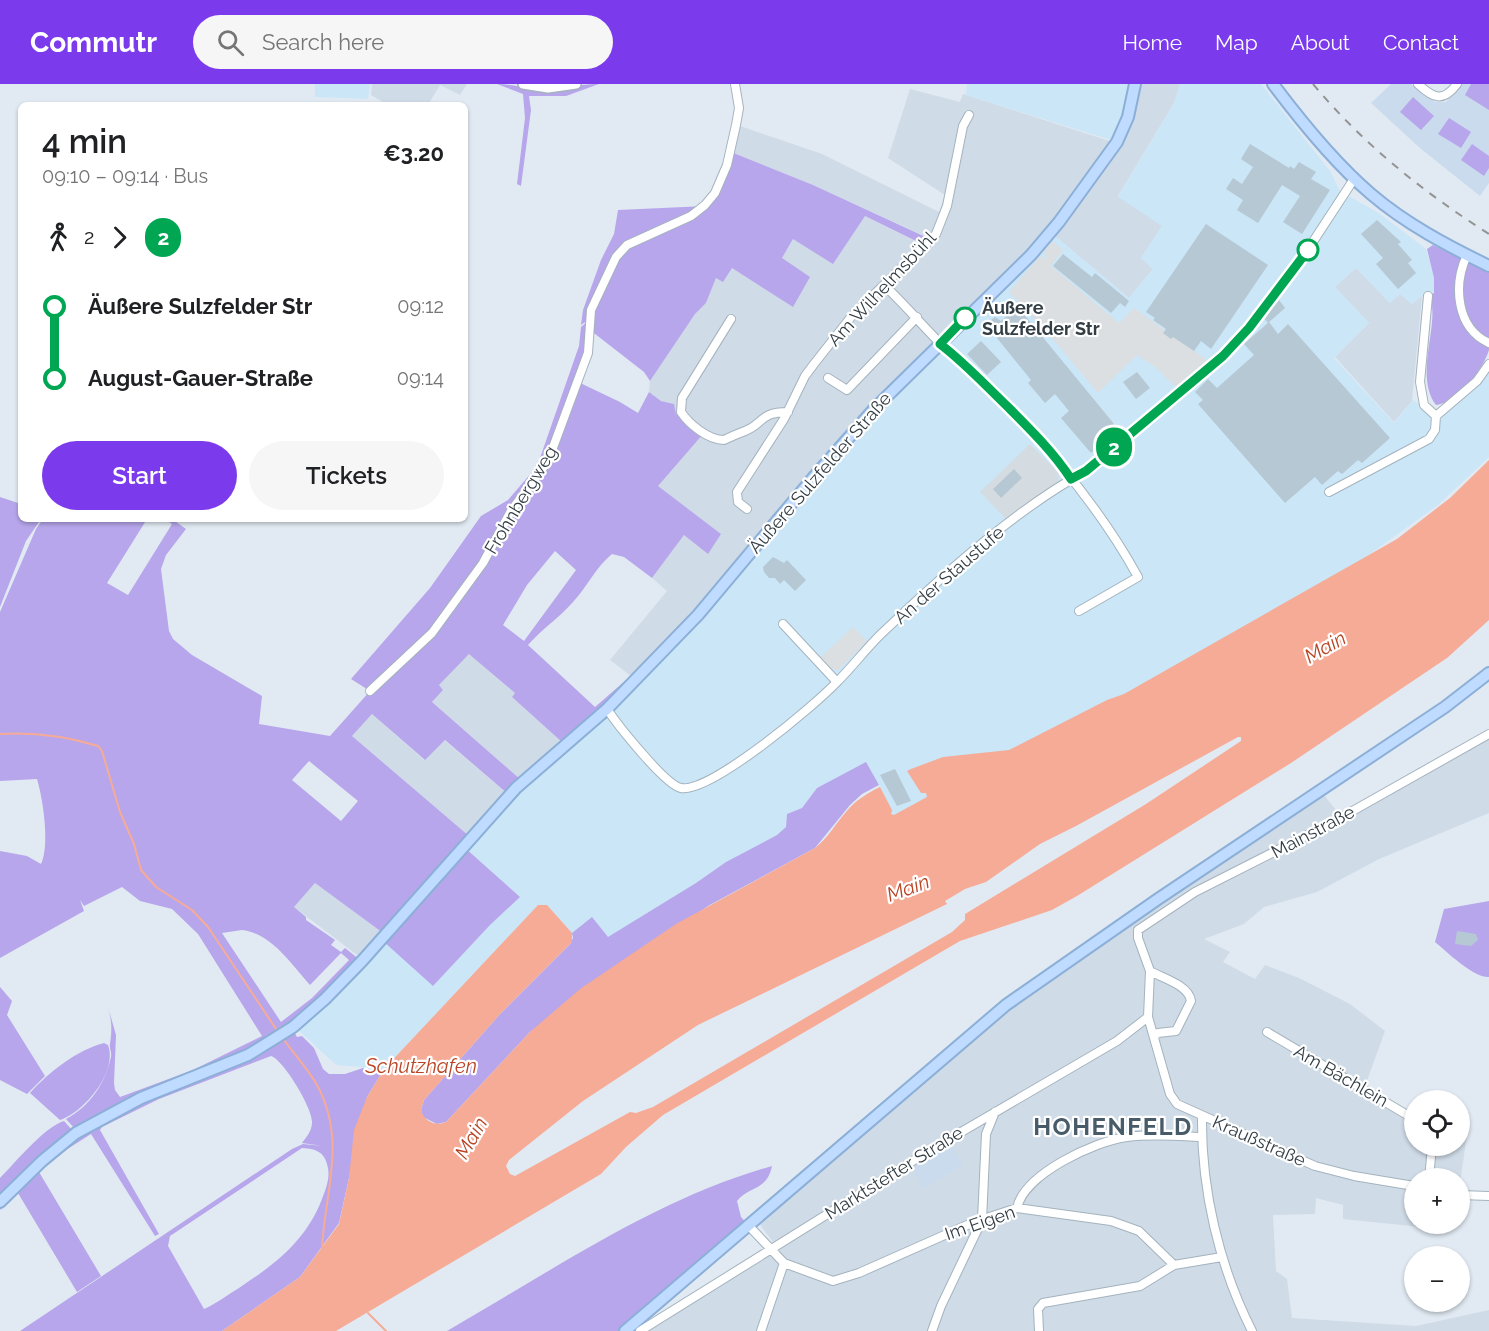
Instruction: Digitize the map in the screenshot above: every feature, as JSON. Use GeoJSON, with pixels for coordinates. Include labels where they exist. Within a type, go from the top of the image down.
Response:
{"type":"FeatureCollection","features":[{"type":"Feature","properties":{"kind":"main road","name":"Äußere Sulzfelder Straße"},"geometry":{"type":"LineString","coordinates":[[0,1202],[57,1147],[88,1125],[141,1098],[248,1055],[293,1027],[362,961],[470,837],[532,772],[607,709],[698,615],[875,408],[1031,255],[1059,222],[1117,142],[1128,117],[1135,84]]}},
{"type":"Feature","properties":{"kind":"main road"},"geometry":{"type":"LineString","coordinates":[[1273,84],[1354,179],[1407,219],[1489,266]]}},
{"type":"Feature","properties":{"kind":"main road"},"geometry":{"type":"LineString","coordinates":[[625,1331],[1006,1005],[1158,899],[1445,707],[1489,674]]}},
{"type":"Feature","properties":{"kind":"street"},"geometry":{"type":"LineString","coordinates":[[523,84],[548,88],[576,84]]}},
{"type":"Feature","properties":{"kind":"street","name":"Frohnbergweg"},"geometry":{"type":"LineString","coordinates":[[370,691],[432,633],[483,563],[511,511],[548,461],[586,358],[591,310],[616,256],[627,245],[691,216],[715,193],[727,165],[736,125],[739,108],[735,84]]}},
{"type":"Feature","properties":{"kind":"street"},"geometry":{"type":"LineString","coordinates":[[1418,84],[1431,95],[1441,97],[1451,92],[1457,84]]}},
{"type":"Feature","properties":{"kind":"street","name":"Am Wilhelmsbühl"},"geometry":{"type":"LineString","coordinates":[[747,509],[738,502],[737,492],[788,411],[814,364],[851,317],[936,234],[947,206],[963,126],[969,115]]}},
{"type":"Feature","properties":{"kind":"street","name":"An der Staustufe"},"geometry":{"type":"LineString","coordinates":[[607,709],[614,721],[666,779],[676,786],[686,788],[709,779],[756,749],[784,729],[837,682],[881,634],[955,566],[1071,479],[1086,471],[1223,356],[1249,328],[1304,258],[1354,179]]}},
{"type":"Feature","properties":{"kind":"street"},"geometry":{"type":"LineString","coordinates":[[1467,255],[1459,277],[1462,312],[1470,329],[1489,343]]}},
{"type":"Feature","properties":{"kind":"street"},"geometry":{"type":"LineString","coordinates":[[885,286],[940,344],[959,358],[1062,465],[1124,552],[1137,577],[1079,611]]}},
{"type":"Feature","properties":{"kind":"street"},"geometry":{"type":"LineString","coordinates":[[1428,296],[1420,382],[1424,405],[1436,416]]}},
{"type":"Feature","properties":{"kind":"street"},"geometry":{"type":"LineString","coordinates":[[828,378],[847,390],[916,317]]}},
{"type":"Feature","properties":{"kind":"street"},"geometry":{"type":"LineString","coordinates":[[731,319],[682,398],[681,412],[686,419],[711,437],[724,440],[734,433],[747,430],[765,416],[788,411]]}},
{"type":"Feature","properties":{"kind":"street"},"geometry":{"type":"LineString","coordinates":[[1329,492],[1429,439],[1435,430],[1436,416],[1477,381],[1489,364]]}},
{"type":"Feature","properties":{"kind":"street"},"geometry":{"type":"LineString","coordinates":[[783,624],[837,682]]}},
{"type":"Feature","properties":{"kind":"street","name":"Mainstraße"},"geometry":{"type":"LineString","coordinates":[[1138,930],[1195,892],[1333,822],[1489,734]]}},
{"type":"Feature","properties":{"kind":"street","name":"Kraußstraße"},"geometry":{"type":"LineString","coordinates":[[1138,930],[1138,938],[1150,970],[1148,1017],[1170,1094],[1177,1104],[1315,1166],[1354,1176],[1404,1184]]}},
{"type":"Feature","properties":{"kind":"street"},"geometry":{"type":"LineString","coordinates":[[1150,970],[1186,990],[1191,1001],[1176,1031],[1158,1033],[1154,1036]]}},
{"type":"Feature","properties":{"kind":"street","name":"Marktstefter Straße"},"geometry":{"type":"LineString","coordinates":[[640,1331],[994,1112],[1117,1041],[1148,1017]]}},
{"type":"Feature","properties":{"kind":"street","name":"Am Bächlein"},"geometry":{"type":"LineString","coordinates":[[1267,1032],[1404,1113]]}},
{"type":"Feature","properties":{"kind":"street"},"geometry":{"type":"LineString","coordinates":[[932,1331],[941,1306],[982,1220],[986,1134],[994,1112]]}},
{"type":"Feature","properties":{"kind":"street"},"geometry":{"type":"LineString","coordinates":[[1202,1116],[1202,1137],[1213,1220],[1222,1257],[1252,1331]]}},
{"type":"Feature","properties":{"kind":"street"},"geometry":{"type":"LineString","coordinates":[[1017,1208],[1026,1190],[1057,1162],[1081,1152],[1125,1137],[1202,1137]]}},
{"type":"Feature","properties":{"kind":"street"},"geometry":{"type":"LineString","coordinates":[[1470,1195],[1489,1196]]}},
{"type":"Feature","properties":{"kind":"street","name":"Im Eigen"},"geometry":{"type":"LineString","coordinates":[[784,1263],[833,1281],[859,1273],[982,1220],[1017,1208],[1111,1221],[1139,1231],[1174,1265]]}},
{"type":"Feature","properties":{"kind":"street"},"geometry":{"type":"LineString","coordinates":[[748,1225],[784,1263],[760,1331]]}},
{"type":"Feature","properties":{"kind":"street"},"geometry":{"type":"LineString","coordinates":[[1040,1331],[1038,1309],[1043,1303],[1140,1286],[1174,1265],[1222,1257]]}},
{"type":"Feature","properties":{"kind":"shaded area"},"geometry":{"type":"Polygon","coordinates":[[[315,84],[370,84],[368,99],[315,97],[315,84]]]}},
{"type":"Feature","properties":{"kind":"shaded area"},"geometry":{"type":"Polygon","coordinates":[[[372,84],[467,84],[460,95],[440,85],[430,102],[383,102],[371,95],[372,84]]]}},
{"type":"Feature","properties":{"kind":"shaded area"},"geometry":{"type":"Polygon","coordinates":[[[497,84],[557,88],[599,84],[566,96],[529,96],[531,110],[521,186],[517,184],[525,118],[523,94],[497,84]]]}},
{"type":"Feature","properties":{"kind":"shaded area"},"geometry":{"type":"Polygon","coordinates":[[[967,84],[1132,84],[1125,117],[1111,140],[966,95],[967,84]]]}},
{"type":"Feature","properties":{"kind":"shaded area"},"geometry":{"type":"Polygon","coordinates":[[[1141,84],[1180,84],[1174,103],[1118,196],[1162,226],[1141,258],[1153,269],[1129,298],[1055,236],[986,308],[887,405],[728,586],[635,679],[610,660],[667,591],[652,578],[684,535],[721,534],[657,486],[675,414],[674,404],[661,401],[649,392],[650,381],[695,314],[706,303],[716,278],[732,268],[793,306],[782,258],[793,239],[865,216],[923,245],[929,238],[813,185],[731,152],[737,125],[822,154],[939,212],[945,195],[888,158],[910,89],[960,102],[963,94],[1119,144],[1134,114],[1141,84]]]}},
{"type":"Feature","properties":{"kind":"shaded area"},"geometry":{"type":"Polygon","coordinates":[[[1180,84],[1261,84],[1330,171],[1340,191],[1380,214],[1426,249],[1434,278],[1434,292],[1422,296],[1412,304],[1400,294],[1390,303],[1356,268],[1335,287],[1369,323],[1334,358],[1394,423],[1413,400],[1440,419],[1489,371],[1489,457],[1438,505],[1342,574],[1133,692],[891,818],[880,787],[866,763],[817,788],[802,808],[787,814],[786,827],[777,835],[726,862],[608,938],[592,917],[572,933],[547,905],[538,905],[384,1069],[367,1072],[362,1067],[337,1065],[333,1062],[296,1028],[383,940],[433,986],[490,925],[520,897],[464,847],[512,795],[577,741],[729,587],[887,406],[986,309],[1055,236],[1129,298],[1153,269],[1141,258],[1162,226],[1118,197],[1174,103],[1180,84]]]}},
{"type":"Feature","properties":{"kind":"shaded area"},"geometry":{"type":"Polygon","coordinates":[[[1391,84],[1411,84],[1435,102],[1446,102],[1461,84],[1489,84],[1489,183],[1480,196],[1421,149],[1371,103],[1391,84]]]}},
{"type":"Feature","properties":{"kind":"shaded area"},"geometry":{"type":"Polygon","coordinates":[[[1471,84],[1489,84],[1489,110],[1465,95],[1471,84]]]}},
{"type":"Feature","properties":{"kind":"shaded area"},"geometry":{"type":"Polygon","coordinates":[[[1413,97],[1434,116],[1421,130],[1400,112],[1413,97]]]}},
{"type":"Feature","properties":{"kind":"shaded area"},"geometry":{"type":"Polygon","coordinates":[[[1449,118],[1471,132],[1461,148],[1438,134],[1449,118]]]}},
{"type":"Feature","properties":{"kind":"shaded area"},"geometry":{"type":"Polygon","coordinates":[[[1472,144],[1489,156],[1489,168],[1484,176],[1461,160],[1472,144]]]}},
{"type":"Feature","properties":{"kind":"shaded area"},"geometry":{"type":"Polygon","coordinates":[[[731,152],[813,185],[930,239],[924,245],[865,216],[833,264],[793,239],[782,258],[810,277],[793,307],[732,268],[723,282],[716,278],[706,303],[695,314],[650,381],[644,372],[590,330],[588,320],[581,325],[583,310],[601,260],[614,234],[618,210],[706,206],[731,152]]]}},
{"type":"Feature","properties":{"kind":"shaded area"},"geometry":{"type":"Polygon","coordinates":[[[1052,241],[1063,250],[1051,266],[1119,323],[1134,308],[1207,360],[1176,387],[1155,367],[1137,355],[1098,393],[1009,292],[1040,256],[1044,259],[1046,256],[1043,253],[1052,241]]]}},
{"type":"Feature","properties":{"kind":"shaded area"},"geometry":{"type":"Polygon","coordinates":[[[1433,245],[1489,273],[1489,350],[1486,358],[1461,392],[1444,403],[1436,405],[1431,396],[1427,376],[1432,319],[1431,294],[1434,293],[1434,278],[1427,249],[1433,245]]]}},
{"type":"Feature","properties":{"kind":"shaded area"},"geometry":{"type":"Polygon","coordinates":[[[1356,268],[1390,303],[1400,294],[1412,304],[1422,296],[1412,401],[1394,422],[1335,357],[1369,323],[1335,287],[1356,268]]]}},
{"type":"Feature","properties":{"kind":"shaded area"},"geometry":{"type":"Polygon","coordinates":[[[588,321],[588,347],[576,381],[638,413],[649,392],[661,401],[674,404],[676,414],[703,434],[658,486],[721,534],[708,554],[684,535],[652,578],[624,557],[612,554],[573,602],[528,645],[595,707],[626,680],[632,683],[563,743],[512,697],[515,693],[469,654],[439,685],[443,690],[432,702],[521,780],[508,794],[445,740],[425,760],[372,714],[352,736],[469,836],[383,933],[315,883],[294,907],[306,917],[306,920],[335,940],[331,945],[341,952],[345,948],[360,960],[278,1036],[75,1129],[66,1119],[89,1101],[108,1067],[111,1055],[111,1030],[108,1007],[116,1035],[114,1083],[115,1090],[120,1097],[193,1070],[262,1036],[198,934],[172,909],[140,901],[122,887],[84,906],[80,900],[84,911],[0,958],[0,851],[27,856],[41,864],[45,846],[43,810],[37,779],[0,781],[0,612],[36,529],[41,522],[145,522],[107,583],[128,595],[172,524],[169,522],[176,522],[186,529],[166,555],[161,569],[169,631],[173,639],[192,655],[262,696],[259,724],[330,736],[370,691],[351,679],[430,588],[481,516],[508,500],[532,472],[540,458],[579,346],[581,327],[588,321]],[[555,551],[527,585],[503,625],[524,641],[576,570],[555,551]],[[309,761],[292,780],[341,821],[358,801],[309,761]],[[242,930],[222,933],[281,1022],[312,998],[349,960],[341,953],[310,985],[271,943],[242,930]]]}},
{"type":"Feature","properties":{"kind":"shaded area"},"geometry":{"type":"Polygon","coordinates":[[[1030,444],[1058,472],[1059,482],[1009,522],[980,492],[1030,444]]]}},
{"type":"Feature","properties":{"kind":"shaded area"},"geometry":{"type":"Polygon","coordinates":[[[0,497],[18,503],[18,522],[39,522],[26,541],[0,607],[0,497]]]}},
{"type":"Feature","properties":{"kind":"shaded area"},"geometry":{"type":"Polygon","coordinates":[[[853,627],[867,641],[838,670],[830,669],[820,658],[853,627]]]}},
{"type":"Feature","properties":{"kind":"shaded area"},"geometry":{"type":"Polygon","coordinates":[[[469,653],[515,693],[512,697],[563,743],[521,780],[432,702],[443,690],[439,685],[469,653]]]}},
{"type":"Feature","properties":{"kind":"shaded area"},"geometry":{"type":"Polygon","coordinates":[[[372,714],[424,760],[444,740],[508,794],[469,836],[352,736],[372,714]]]}},
{"type":"Feature","properties":{"kind":"shaded area"},"geometry":{"type":"Polygon","coordinates":[[[1489,732],[1489,813],[1379,859],[1317,892],[1264,907],[1244,924],[1204,939],[1230,952],[1223,962],[1255,979],[1265,965],[1299,978],[1350,1004],[1385,1031],[1365,1086],[1404,1110],[1404,1156],[1464,1156],[1462,1168],[1404,1168],[1404,1225],[1343,1219],[1343,1205],[1316,1198],[1315,1214],[1273,1215],[1276,1271],[1287,1279],[1292,1318],[1416,1326],[1489,1310],[1489,1331],[634,1331],[775,1245],[759,1223],[916,1086],[1011,1007],[1196,879],[1324,795],[1339,814],[1489,732]]]}},
{"type":"Feature","properties":{"kind":"shaded area"},"geometry":{"type":"Polygon","coordinates":[[[866,762],[879,785],[862,794],[850,805],[815,848],[708,906],[530,1032],[446,1122],[437,1124],[423,1117],[421,1110],[424,1100],[500,1014],[570,944],[573,938],[572,933],[592,917],[608,937],[726,862],[777,835],[786,827],[787,814],[802,808],[817,788],[866,762]]]}},
{"type":"Feature","properties":{"kind":"shaded area"},"geometry":{"type":"Polygon","coordinates":[[[464,847],[520,897],[490,925],[433,986],[383,941],[464,847]]]}},
{"type":"Feature","properties":{"kind":"shaded area"},"geometry":{"type":"Polygon","coordinates":[[[315,883],[383,933],[361,958],[294,907],[315,883]]]}},
{"type":"Feature","properties":{"kind":"shaded area"},"geometry":{"type":"Polygon","coordinates":[[[1489,901],[1489,977],[1468,969],[1435,942],[1444,909],[1489,901]]]}},
{"type":"Feature","properties":{"kind":"shaded area"},"geometry":{"type":"Polygon","coordinates":[[[0,987],[12,1001],[7,1015],[45,1076],[27,1094],[0,1080],[0,987]]]}},
{"type":"Feature","properties":{"kind":"shaded area"},"geometry":{"type":"Polygon","coordinates":[[[293,1030],[297,1037],[302,1036],[314,1048],[323,1069],[329,1074],[345,1074],[363,1068],[368,1072],[384,1069],[367,1097],[339,1223],[300,1277],[222,1331],[20,1331],[292,1149],[303,1144],[323,1146],[302,1143],[311,1128],[311,1116],[303,1096],[290,1075],[271,1056],[159,1099],[102,1127],[100,1130],[159,1234],[155,1236],[91,1134],[66,1150],[39,1172],[101,1276],[77,1292],[18,1193],[0,1210],[0,1205],[77,1134],[293,1030]],[[302,1148],[170,1236],[168,1246],[204,1309],[265,1270],[288,1250],[307,1227],[323,1195],[328,1172],[325,1158],[307,1148],[302,1148]]]}},
{"type":"Feature","properties":{"kind":"shaded area"},"geometry":{"type":"Polygon","coordinates":[[[104,1043],[108,1045],[110,1056],[104,1078],[88,1100],[69,1116],[60,1120],[30,1093],[64,1063],[104,1043]]]}},
{"type":"Feature","properties":{"kind":"shaded area"},"geometry":{"type":"Polygon","coordinates":[[[64,1121],[73,1131],[0,1201],[0,1178],[39,1138],[64,1121]]]}},
{"type":"Feature","properties":{"kind":"shaded area"},"geometry":{"type":"Polygon","coordinates":[[[951,1145],[963,1165],[924,1188],[912,1168],[951,1145]]]}},
{"type":"Feature","properties":{"kind":"shaded area"},"geometry":{"type":"Polygon","coordinates":[[[772,1166],[770,1174],[762,1184],[737,1201],[741,1217],[748,1225],[625,1331],[447,1331],[605,1238],[646,1217],[729,1180],[772,1166]]]}},
{"type":"Feature","properties":{"kind":"water"},"geometry":{"type":"Polygon","coordinates":[[[1489,460],[1489,620],[1447,658],[1291,763],[1077,896],[1052,910],[960,941],[663,1115],[626,1147],[601,1174],[336,1331],[222,1331],[300,1277],[339,1224],[349,1178],[354,1130],[367,1097],[384,1069],[538,905],[547,905],[572,933],[572,942],[500,1014],[424,1100],[421,1110],[430,1122],[438,1124],[446,1122],[530,1032],[580,989],[676,924],[815,848],[850,808],[866,795],[880,787],[892,810],[891,814],[894,815],[927,797],[926,793],[921,793],[907,771],[943,757],[1009,750],[1107,700],[1124,694],[1397,539],[1450,498],[1489,460]],[[1241,737],[1040,844],[986,882],[965,889],[945,901],[947,904],[698,1025],[583,1101],[509,1160],[506,1166],[510,1174],[515,1176],[630,1112],[636,1113],[653,1107],[952,932],[965,920],[965,914],[1146,804],[1241,741],[1241,737]]]}},
{"type":"Feature","properties":{"kind":"building"},"geometry":{"type":"Polygon","coordinates":[[[1250,144],[1289,168],[1290,166],[1294,169],[1299,162],[1316,172],[1311,179],[1330,190],[1302,234],[1283,222],[1300,196],[1282,185],[1258,223],[1237,210],[1243,200],[1226,189],[1233,178],[1242,184],[1253,167],[1241,159],[1250,144]]]}},
{"type":"Feature","properties":{"kind":"building"},"geometry":{"type":"Polygon","coordinates":[[[1377,220],[1401,242],[1398,244],[1412,260],[1408,263],[1416,273],[1398,289],[1376,264],[1383,258],[1361,234],[1377,220]]]}},
{"type":"Feature","properties":{"kind":"building"},"geometry":{"type":"Polygon","coordinates":[[[1206,224],[1268,265],[1211,349],[1201,341],[1194,351],[1163,333],[1166,329],[1146,312],[1206,224]]]}},
{"type":"Feature","properties":{"kind":"building"},"geometry":{"type":"Polygon","coordinates":[[[1063,254],[1092,277],[1095,273],[1129,301],[1125,307],[1120,303],[1111,313],[1053,266],[1063,254]]]}},
{"type":"Feature","properties":{"kind":"building"},"geometry":{"type":"Polygon","coordinates":[[[1279,300],[1285,308],[1268,323],[1264,318],[1279,300]]]}},
{"type":"Feature","properties":{"kind":"building"},"geometry":{"type":"Polygon","coordinates":[[[1018,307],[1119,430],[1091,453],[1061,418],[1069,411],[1055,394],[1045,403],[1028,383],[1031,380],[988,327],[993,323],[991,320],[995,317],[1001,321],[1018,307]]]}},
{"type":"Feature","properties":{"kind":"building"},"geometry":{"type":"Polygon","coordinates":[[[1269,322],[1278,334],[1288,324],[1390,438],[1362,463],[1358,460],[1342,474],[1338,471],[1322,485],[1315,477],[1285,503],[1198,404],[1203,400],[1195,392],[1208,379],[1217,388],[1254,355],[1244,344],[1269,322]]]}},
{"type":"Feature","properties":{"kind":"building"},"geometry":{"type":"Polygon","coordinates":[[[981,341],[1001,362],[987,375],[967,354],[981,341]]]}},
{"type":"Feature","properties":{"kind":"building"},"geometry":{"type":"Polygon","coordinates":[[[1137,372],[1150,388],[1136,399],[1123,382],[1137,372]]]}},
{"type":"Feature","properties":{"kind":"building"},"geometry":{"type":"Polygon","coordinates":[[[1014,469],[1022,478],[1001,498],[993,489],[1014,469]]]}},
{"type":"Feature","properties":{"kind":"building"},"geometry":{"type":"Polygon","coordinates":[[[773,557],[784,563],[787,560],[806,580],[795,591],[784,580],[780,584],[764,572],[763,567],[773,557]]]}},
{"type":"Feature","properties":{"kind":"building"},"geometry":{"type":"Polygon","coordinates":[[[895,769],[911,801],[897,806],[880,775],[895,769]]]}},
{"type":"Feature","properties":{"kind":"building"},"geometry":{"type":"Polygon","coordinates":[[[1457,931],[1476,934],[1478,940],[1471,946],[1455,944],[1457,931]]]}},
{"type":"Feature","properties":{"kind":"waterway"},"geometry":{"type":"LineString","coordinates":[[0,734],[49,736],[98,746],[102,751],[120,812],[134,844],[141,870],[156,887],[192,910],[208,927],[278,1032]]}},
{"type":"Feature","properties":{"kind":"waterway"},"geometry":{"type":"LineString","coordinates":[[284,1040],[317,1085],[326,1105],[331,1126],[332,1166],[322,1248]]}},
{"type":"Feature","properties":{"kind":"waterway"},"geometry":{"type":"LineString","coordinates":[[368,1313],[386,1331]]}},
{"type":"Feature","properties":{"kind":"railway"},"geometry":{"type":"LineString","coordinates":[[1313,84],[1352,127],[1395,166],[1489,234]]}},
{"type":"Feature","properties":{"kind":"bus line","name":"2"},"geometry":{"type":"LineString","coordinates":[[965,318],[940,344],[959,358],[1028,428],[1062,465],[1071,479],[1086,471],[1223,356],[1249,328],[1308,250]]}},
{"type":"Feature","properties":{"kind":"place","name":"Äußere Sulzfelder Str"},"geometry":{"type":"Point","coordinates":[965,318]}},
{"type":"Feature","properties":{"kind":"district","name":"HOHENFELD"},"geometry":{"type":"Point","coordinates":[1113,1127]}},
{"type":"Feature","properties":{"kind":"water label","name":"Main"},"geometry":{"type":"Point","coordinates":[1325,647]}},
{"type":"Feature","properties":{"kind":"water label","name":"Main"},"geometry":{"type":"Point","coordinates":[908,888]}},
{"type":"Feature","properties":{"kind":"water label","name":"Schutzhafen"},"geometry":{"type":"Point","coordinates":[421,1066]}},
{"type":"Feature","properties":{"kind":"water label","name":"Main"},"geometry":{"type":"Point","coordinates":[471,1138]}}]}
